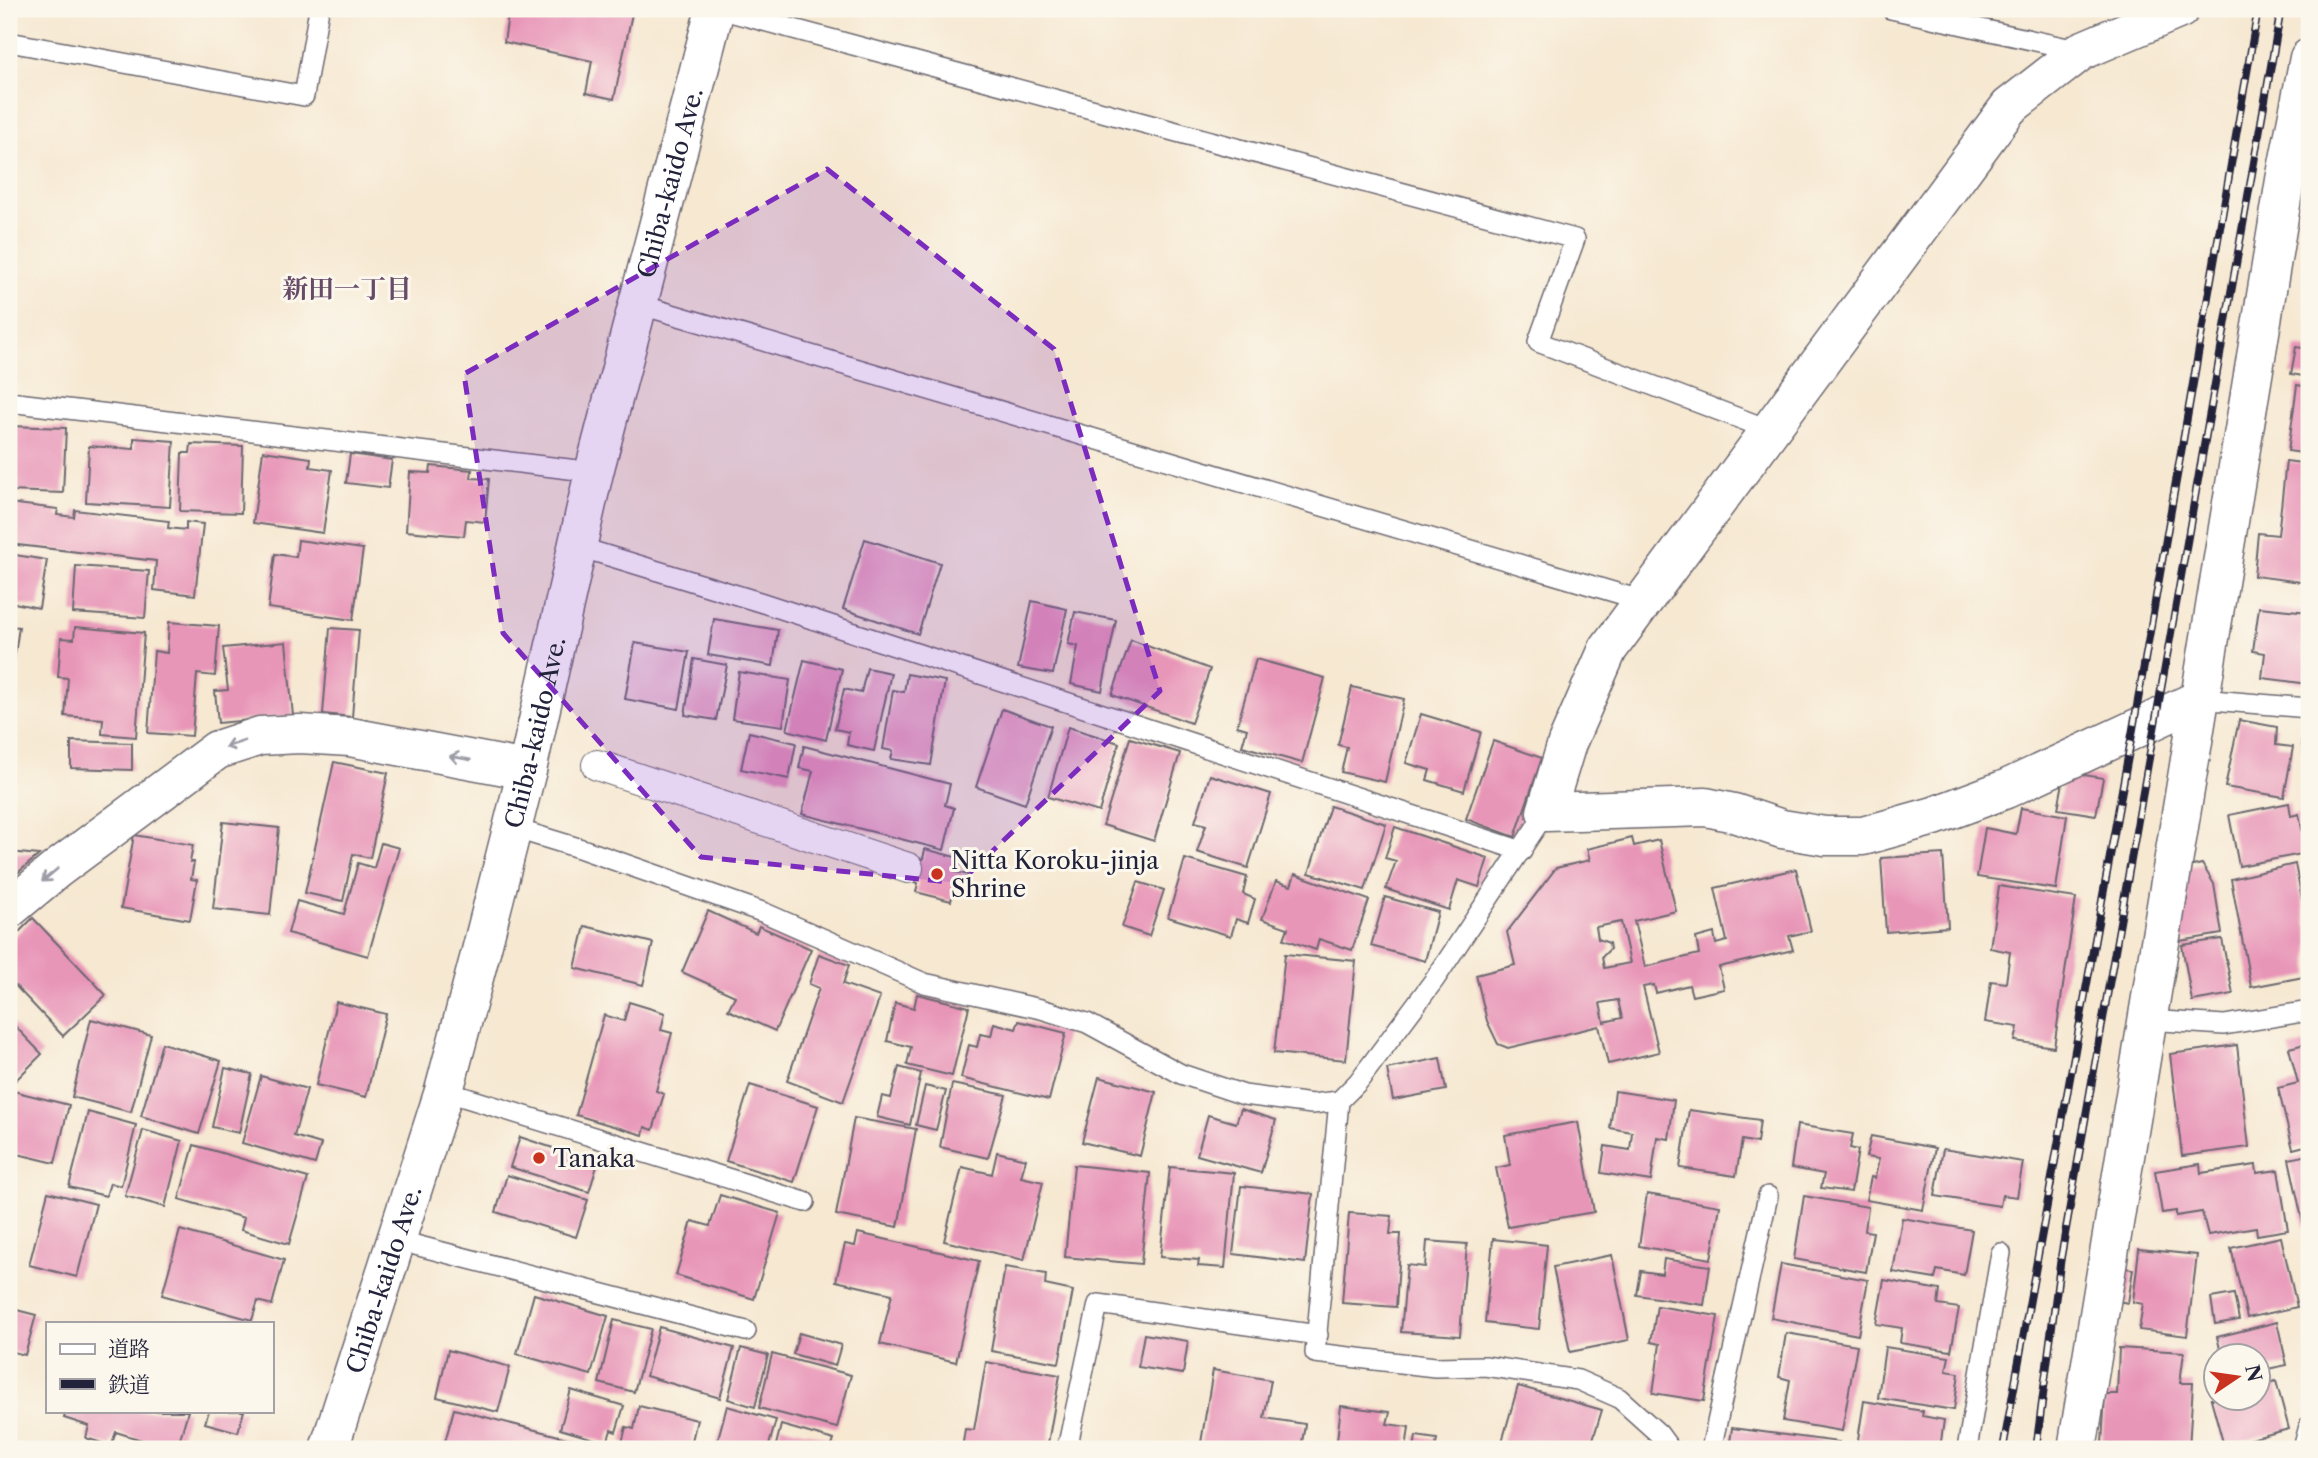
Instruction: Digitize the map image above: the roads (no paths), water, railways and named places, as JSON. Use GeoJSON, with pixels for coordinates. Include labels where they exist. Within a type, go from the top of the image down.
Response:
{"type":"FeatureCollection","features":[{"type":"Feature","properties":{"kind":"main road","name":"Chiba-kaido Ave."},"geometry":{"type":"LineString","coordinates":[[329,1449],[444,1091],[513,828],[594,472],[717,9]]}},
{"type":"Feature","properties":{"kind":"main road"},"geometry":{"type":"LineString","coordinates":[[2180,9],[2081,51],[2009,107],[1608,649],[1567,743],[1546,812],[1706,807],[1782,829],[1825,836],[1863,836],[1934,816],[2006,789],[2200,699]]}},
{"type":"Feature","properties":{"kind":"main road"},"geometry":{"type":"LineString","coordinates":[[2077,1449],[2200,699],[2297,182],[2309,58]]}},
{"type":"Feature","properties":{"kind":"main road"},"geometry":{"type":"LineString","coordinates":[[9,909],[57,869],[217,750],[260,736],[300,734],[350,737],[527,770]]}},
{"type":"Feature","properties":{"kind":"street"},"geometry":{"type":"LineString","coordinates":[[597,765],[908,868]]}},
{"type":"Feature","properties":{"kind":"lane"},"geometry":{"type":"LineString","coordinates":[[9,41],[304,96],[319,9]]}},
{"type":"Feature","properties":{"kind":"lane"},"geometry":{"type":"LineString","coordinates":[[717,9],[1575,239],[1538,342],[1770,430]]}},
{"type":"Feature","properties":{"kind":"lane"},"geometry":{"type":"LineString","coordinates":[[1891,9],[2081,51]]}},
{"type":"Feature","properties":{"kind":"lane"},"geometry":{"type":"LineString","coordinates":[[638,304],[1644,601]]}},
{"type":"Feature","properties":{"kind":"lane"},"geometry":{"type":"LineString","coordinates":[[9,402],[594,472]]}},
{"type":"Feature","properties":{"kind":"lane"},"geometry":{"type":"LineString","coordinates":[[576,545],[763,603],[1522,851]]}},
{"type":"Feature","properties":{"kind":"lane"},"geometry":{"type":"LineString","coordinates":[[2200,699],[2309,708]]}},
{"type":"Feature","properties":{"kind":"lane"},"geometry":{"type":"LineString","coordinates":[[1546,812],[1435,979],[1357,1082],[1339,1101],[1315,1353],[1435,1367],[1485,1366],[1578,1380],[1619,1398],[1659,1434],[1670,1449]]}},
{"type":"Feature","properties":{"kind":"lane"},"geometry":{"type":"LineString","coordinates":[[513,828],[582,849],[765,913],[924,983],[1041,1009],[1087,1023],[1181,1074],[1244,1095],[1312,1104],[1339,1101]]}},
{"type":"Feature","properties":{"kind":"lane"},"geometry":{"type":"LineString","coordinates":[[2148,1020],[2224,1026],[2309,1011]]}},
{"type":"Feature","properties":{"kind":"lane"},"geometry":{"type":"LineString","coordinates":[[444,1091],[805,1202]]}},
{"type":"Feature","properties":{"kind":"lane"},"geometry":{"type":"LineString","coordinates":[[1712,1449],[1768,1196]]}},
{"type":"Feature","properties":{"kind":"lane"},"geometry":{"type":"LineString","coordinates":[[396,1240],[746,1331]]}},
{"type":"Feature","properties":{"kind":"lane"},"geometry":{"type":"LineString","coordinates":[[1967,1449],[2001,1253]]}},
{"type":"Feature","properties":{"kind":"lane"},"geometry":{"type":"LineString","coordinates":[[1067,1449],[1098,1304],[1318,1335]]}},
{"type":"Feature","properties":{"kind":"lane"},"geometry":{"type":"LineString","coordinates":[[2303,1449],[2309,1426]]}},
{"type":"Feature","properties":{"kind":"railway"},"geometry":{"type":"LineString","coordinates":[[2003,1449],[2133,729],[2258,9]]}},
{"type":"Feature","properties":{"kind":"railway"},"geometry":{"type":"LineString","coordinates":[[2036,1449],[2061,1257],[2281,9]]}},
{"type":"Feature","properties":{"kind":"place","name":"Nitta Koroku-jinja Shrine"},"geometry":{"type":"Point","coordinates":[937,874]}},
{"type":"Feature","properties":{"kind":"place","name":"Tanaka"},"geometry":{"type":"Point","coordinates":[539,1158]}},
{"type":"Feature","properties":{"kind":"district","name":"新田一丁目"},"geometry":{"type":"Point","coordinates":[347,289]}}]}
